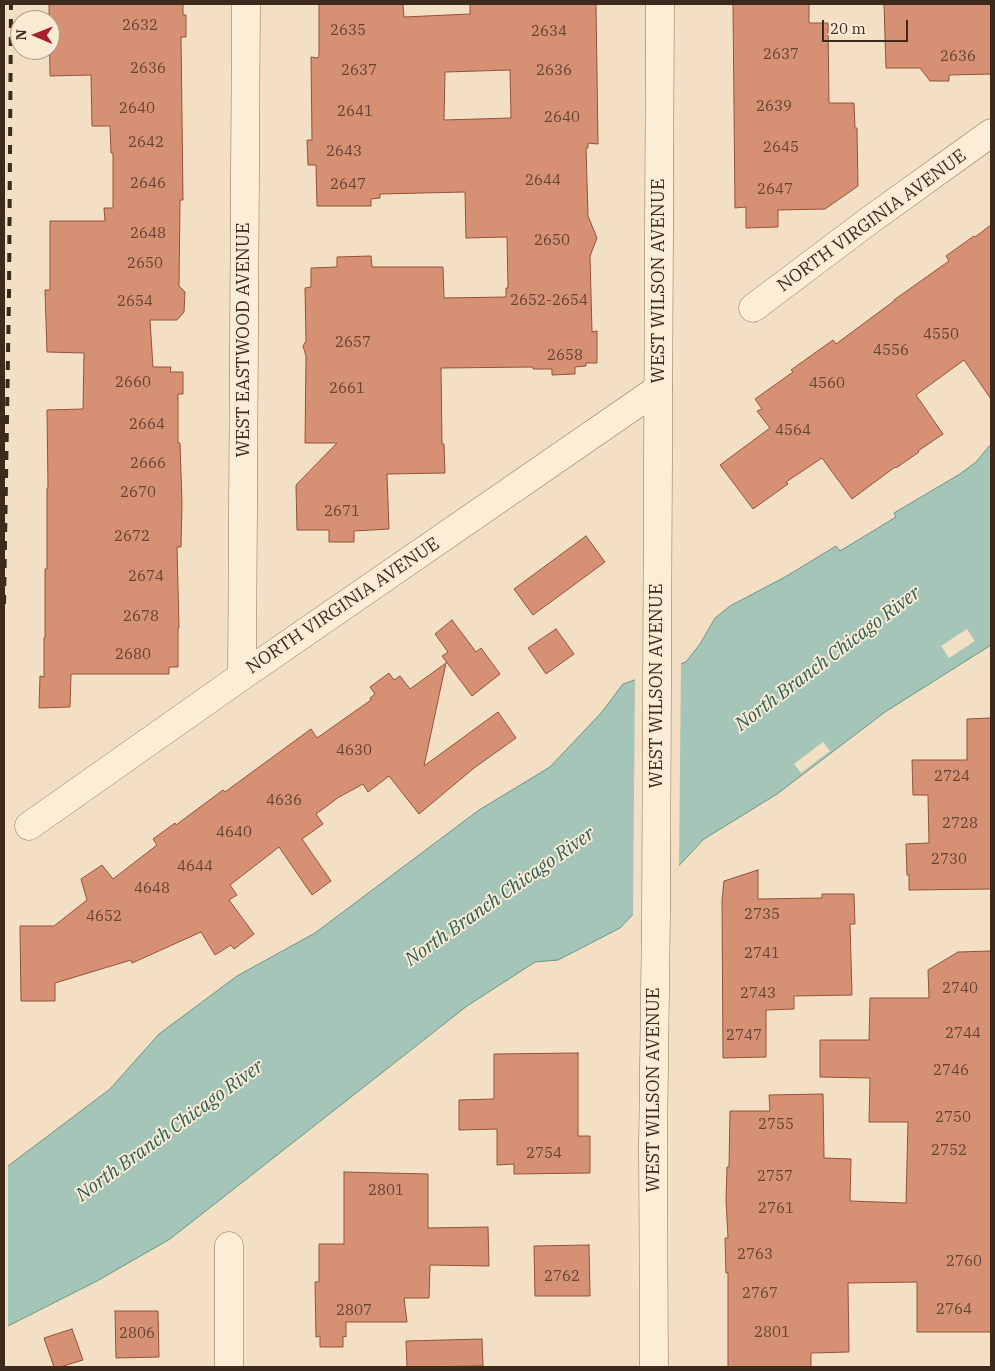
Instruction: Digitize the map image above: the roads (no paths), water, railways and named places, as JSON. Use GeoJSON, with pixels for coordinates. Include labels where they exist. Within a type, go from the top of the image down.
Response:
{"type":"FeatureCollection","features":[{"type":"Feature","properties":{"kind":"street","name":"WEST EASTWOOD AVENUE"},"geometry":{"type":"LineString","coordinates":[[242,676],[246,4]]}},
{"type":"Feature","properties":{"kind":"street","name":"WEST WILSON AVENUE"},"geometry":{"type":"LineString","coordinates":[[654,1367],[653,1145],[656,916],[660,4]]}},
{"type":"Feature","properties":{"kind":"street","name":"NORTH VIRGINIA AVENUE"},"geometry":{"type":"LineString","coordinates":[[753,308],[870,220],[991,133]]}},
{"type":"Feature","properties":{"kind":"street","name":"NORTH VIRGINIA AVENUE"},"geometry":{"type":"LineString","coordinates":[[29,826],[242,676],[658,389]]}},
{"type":"Feature","properties":{"kind":"street"},"geometry":{"type":"LineString","coordinates":[[229,1246],[229,1367]]}},
{"type":"Feature","properties":{"kind":"water","name":"North Branch Chicago River"},"geometry":{"type":"Polygon","coordinates":[[[991,444],[991,645],[885,712],[777,794],[704,839],[620,928],[558,960],[535,962],[467,1006],[170,1239],[97,1281],[4,1328],[4,1169],[110,1089],[159,1034],[237,976],[315,933],[479,810],[550,767],[601,713],[623,684],[686,662],[700,644],[715,618],[730,606],[785,577],[836,546],[840,551],[896,517],[894,513],[960,474],[976,462],[991,444]]]}},
{"type":"Feature","properties":{"kind":"railway"},"geometry":{"type":"LineString","coordinates":[[4,604],[11,4]]}}]}
